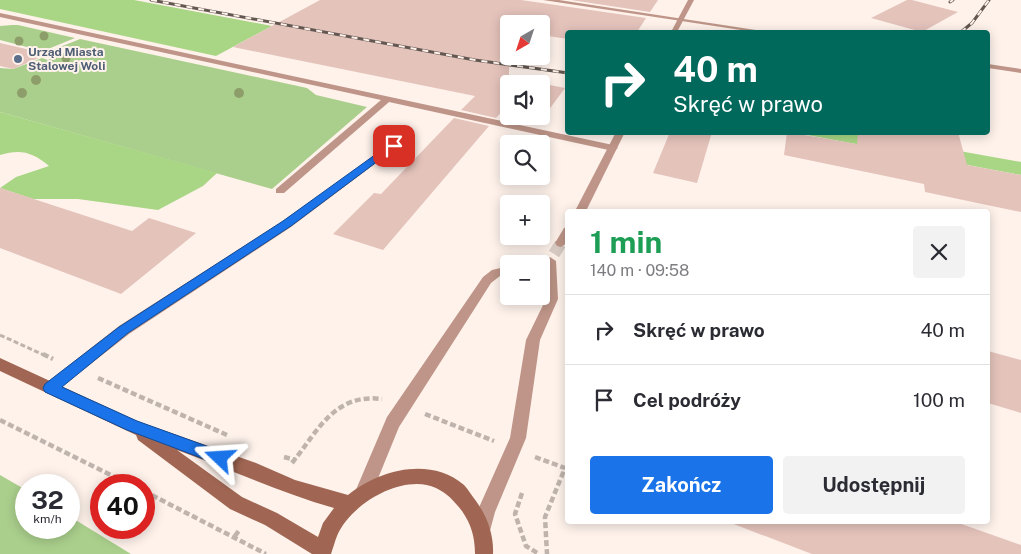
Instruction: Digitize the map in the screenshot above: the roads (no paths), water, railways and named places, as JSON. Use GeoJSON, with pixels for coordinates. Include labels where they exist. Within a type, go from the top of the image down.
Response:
{"type":"FeatureCollection","features":[{"type":"Feature","properties":{"kind":"street"},"geometry":{"type":"LineString","coordinates":[[546,0],[751,30]]}},
{"type":"Feature","properties":{"kind":"street"},"geometry":{"type":"LineString","coordinates":[[675,30],[691,0]]}},
{"type":"Feature","properties":{"kind":"street"},"geometry":{"type":"LineString","coordinates":[[0,15],[613,148]]}},
{"type":"Feature","properties":{"kind":"street"},"geometry":{"type":"LineString","coordinates":[[0,20],[14,18]]}},
{"type":"Feature","properties":{"kind":"street"},"geometry":{"type":"LineString","coordinates":[[990,66],[1021,71]]}},
{"type":"Feature","properties":{"kind":"street"},"geometry":{"type":"LineString","coordinates":[[280,191],[388,98]]}},
{"type":"Feature","properties":{"kind":"street"},"geometry":{"type":"LineString","coordinates":[[581,209],[620,135]]}},
{"type":"Feature","properties":{"kind":"street"},"geometry":{"type":"LineString","coordinates":[[50,388],[74,367],[124,330],[287,224],[394,146]]}},
{"type":"Feature","properties":{"kind":"street"},"geometry":{"type":"LineString","coordinates":[[561,243],[565,237]]}},
{"type":"Feature","properties":{"kind":"street"},"geometry":{"type":"LineString","coordinates":[[364,492],[375,471],[382,440],[393,422],[487,280],[500,273]]}},
{"type":"Feature","properties":{"kind":"street"},"geometry":{"type":"LineString","coordinates":[[550,280],[552,299],[550,303]]}},
{"type":"Feature","properties":{"kind":"street"},"geometry":{"type":"LineString","coordinates":[[482,534],[486,512],[518,438],[533,340],[549,305]]}},
{"type":"Feature","properties":{"kind":"street"},"geometry":{"type":"LineString","coordinates":[[0,364],[132,426],[256,471],[293,488],[349,504]]}},
{"type":"Feature","properties":{"kind":"street"},"geometry":{"type":"LineString","coordinates":[[132,426],[236,503],[271,519],[323,552],[333,525],[349,504],[364,492],[392,479],[414,476],[436,479],[455,489],[470,505],[480,525],[484,554]]}},
{"type":"Feature","properties":{"kind":"tunnel"},"geometry":{"type":"LineString","coordinates":[[554,254],[561,243]]}},
{"type":"Feature","properties":{"kind":"railway"},"geometry":{"type":"LineString","coordinates":[[151,0],[475,60],[565,73]]}},
{"type":"Feature","properties":{"kind":"railway"},"geometry":{"type":"LineString","coordinates":[[963,30],[972,23],[989,0]]}},
{"type":"Feature","properties":{"kind":"place","name":"Urząd Miasta Stalowej Woli"},"geometry":{"type":"Point","coordinates":[18,59]}}]}
